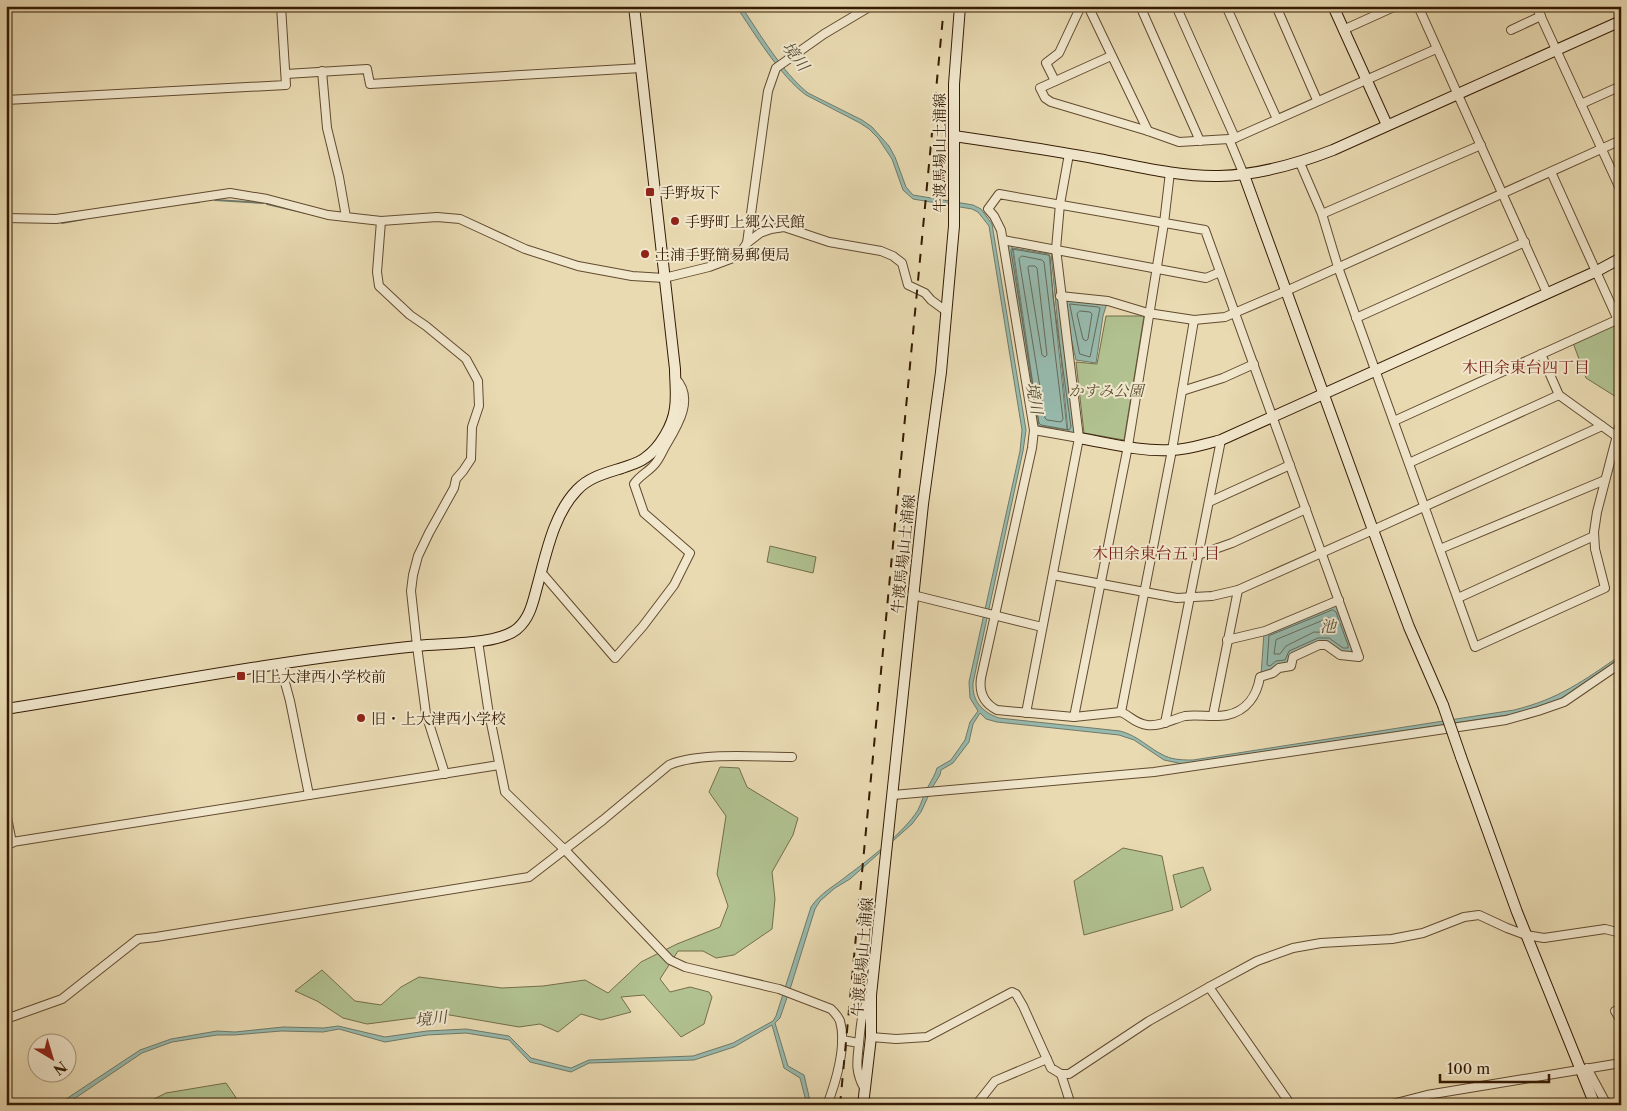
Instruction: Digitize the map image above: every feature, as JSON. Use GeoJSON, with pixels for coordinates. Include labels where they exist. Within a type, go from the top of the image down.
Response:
{"type":"FeatureCollection","features":[{"type":"Feature","properties":{"kind":"street"},"geometry":{"type":"LineString","coordinates":[[6,100],[286,85],[282,6]]}},
{"type":"Feature","properties":{"kind":"street"},"geometry":{"type":"LineString","coordinates":[[6,709],[280,664],[416,646],[500,638],[508,635],[523,623],[530,610],[558,519],[570,496],[579,487],[595,477],[643,460],[652,453],[669,426],[675,410],[675,378],[634,6]]}},
{"type":"Feature","properties":{"kind":"street"},"geometry":{"type":"LineString","coordinates":[[747,243],[765,110],[768,92],[776,68],[871,6]]}},
{"type":"Feature","properties":{"kind":"street","name":"牛渡馬場山土浦線"},"geometry":{"type":"LineString","coordinates":[[863,1105],[871,1037],[871,995],[923,504],[941,372],[954,226],[954,84],[960,6]]}},
{"type":"Feature","properties":{"kind":"street"},"geometry":{"type":"LineString","coordinates":[[1055,81],[1046,63],[1059,53],[1081,6]]}},
{"type":"Feature","properties":{"kind":"street"},"geometry":{"type":"LineString","coordinates":[[1088,6],[1148,131]]}},
{"type":"Feature","properties":{"kind":"street"},"geometry":{"type":"LineString","coordinates":[[1140,6],[1200,141]]}},
{"type":"Feature","properties":{"kind":"street"},"geometry":{"type":"LineString","coordinates":[[1176,6],[1232,138],[1409,627],[1443,705],[1526,935],[1584,1069],[1595,1105]]}},
{"type":"Feature","properties":{"kind":"street"},"geometry":{"type":"LineString","coordinates":[[1226,6],[1277,119]]}},
{"type":"Feature","properties":{"kind":"street"},"geometry":{"type":"LineString","coordinates":[[1276,6],[1317,100]]}},
{"type":"Feature","properties":{"kind":"street"},"geometry":{"type":"LineString","coordinates":[[1333,6],[1387,125]]}},
{"type":"Feature","properties":{"kind":"street"},"geometry":{"type":"LineString","coordinates":[[1418,6],[1547,293]]}},
{"type":"Feature","properties":{"kind":"street"},"geometry":{"type":"LineString","coordinates":[[1536,6],[1621,192]]}},
{"type":"Feature","properties":{"kind":"street"},"geometry":{"type":"LineString","coordinates":[[1343,30],[1395,7]]}},
{"type":"Feature","properties":{"kind":"street"},"geometry":{"type":"LineString","coordinates":[[1511,30],[1541,16]]}},
{"type":"Feature","properties":{"kind":"street"},"geometry":{"type":"LineString","coordinates":[[954,136],[1170,172],[1217,177],[1244,174],[1300,163],[1333,150],[1621,21]]}},
{"type":"Feature","properties":{"kind":"street"},"geometry":{"type":"LineString","coordinates":[[1111,56],[1040,88],[1045,98],[1051,102],[1180,142],[1232,138],[1436,49]]}},
{"type":"Feature","properties":{"kind":"street"},"geometry":{"type":"LineString","coordinates":[[286,74],[367,69],[370,84],[641,68]]}},
{"type":"Feature","properties":{"kind":"street"},"geometry":{"type":"LineString","coordinates":[[322,71],[327,128],[340,177],[346,217]]}},
{"type":"Feature","properties":{"kind":"street"},"geometry":{"type":"LineString","coordinates":[[1581,104],[1621,86]]}},
{"type":"Feature","properties":{"kind":"street"},"geometry":{"type":"LineString","coordinates":[[1060,296],[1108,301],[1148,313],[1194,320],[1210,320],[1235,314],[1621,140]]}},
{"type":"Feature","properties":{"kind":"street"},"geometry":{"type":"LineString","coordinates":[[1322,214],[1481,145]]}},
{"type":"Feature","properties":{"kind":"street"},"geometry":{"type":"LineString","coordinates":[[1026,713],[1079,438],[1060,296],[1056,249],[1060,204],[1069,154]]}},
{"type":"Feature","properties":{"kind":"street"},"geometry":{"type":"LineString","coordinates":[[1300,163],[1322,214],[1356,318],[1475,647],[1605,588],[1595,549],[1594,536],[1597,512],[1621,420]]}},
{"type":"Feature","properties":{"kind":"street"},"geometry":{"type":"LineString","coordinates":[[1074,718],[1128,446],[1164,223],[1170,172]]}},
{"type":"Feature","properties":{"kind":"street"},"geometry":{"type":"LineString","coordinates":[[1394,420],[1619,319],[1551,172]]}},
{"type":"Feature","properties":{"kind":"street"},"geometry":{"type":"LineString","coordinates":[[6,218],[56,219],[230,193],[280,202],[328,215],[381,221],[437,216],[460,219],[525,249],[578,266],[632,276],[664,278],[709,267],[733,258],[760,233],[784,227],[829,242],[881,251],[893,256],[902,263],[908,285],[925,293],[946,311]]}},
{"type":"Feature","properties":{"kind":"street"},"geometry":{"type":"LineString","coordinates":[[999,194],[1164,223],[1206,230],[1359,657],[1340,655],[1326,645],[1319,645],[1293,657],[1291,666],[1278,668],[1273,673],[1260,677],[1258,690],[1253,698],[1242,708],[1227,715],[1203,716],[1198,714],[1148,726],[1138,724],[1120,712],[1074,718],[997,710],[987,704],[981,692],[981,678],[1032,448],[1034,430],[1003,240],[998,223],[988,209],[999,194]]}},
{"type":"Feature","properties":{"kind":"street"},"geometry":{"type":"LineString","coordinates":[[381,221],[379,286],[410,315],[466,359],[478,381],[479,406],[472,427],[471,459],[456,479],[454,488],[429,533],[418,556],[413,576],[412,590],[416,646],[426,714],[445,774]]}},
{"type":"Feature","properties":{"kind":"street"},"geometry":{"type":"LineString","coordinates":[[1003,240],[1206,278],[1220,272]]}},
{"type":"Feature","properties":{"kind":"street"},"geometry":{"type":"LineString","coordinates":[[1356,318],[1525,242]]}},
{"type":"Feature","properties":{"kind":"street"},"geometry":{"type":"LineString","coordinates":[[1034,430],[1128,446],[1172,450],[1194,447],[1220,440],[1597,271],[1621,258]]}},
{"type":"Feature","properties":{"kind":"street"},"geometry":{"type":"LineString","coordinates":[[1120,712],[1172,450],[1194,320]]}},
{"type":"Feature","properties":{"kind":"street"},"geometry":{"type":"LineString","coordinates":[[1541,354],[1559,395],[1616,436]]}},
{"type":"Feature","properties":{"kind":"street"},"geometry":{"type":"LineString","coordinates":[[1182,392],[1223,378],[1254,364]]}},
{"type":"Feature","properties":{"kind":"street"},"geometry":{"type":"LineString","coordinates":[[541,572],[615,658],[643,626],[674,585],[690,554],[644,513],[634,484],[637,479],[654,465],[675,431],[682,413],[683,392],[681,385],[675,378]]}},
{"type":"Feature","properties":{"kind":"street"},"geometry":{"type":"LineString","coordinates":[[1409,463],[1559,395]]}},
{"type":"Feature","properties":{"kind":"street"},"geometry":{"type":"LineString","coordinates":[[1053,575],[1177,598],[1212,596],[1238,590],[1602,426]]}},
{"type":"Feature","properties":{"kind":"street"},"geometry":{"type":"LineString","coordinates":[[1164,723],[1220,440]]}},
{"type":"Feature","properties":{"kind":"street"},"geometry":{"type":"LineString","coordinates":[[1209,502],[1290,465]]}},
{"type":"Feature","properties":{"kind":"street"},"geometry":{"type":"LineString","coordinates":[[1440,549],[1605,480]]}},
{"type":"Feature","properties":{"kind":"street"},"geometry":{"type":"LineString","coordinates":[[1198,554],[1232,543],[1306,510]]}},
{"type":"Feature","properties":{"kind":"street"},"geometry":{"type":"LineString","coordinates":[[1458,598],[1594,536]]}},
{"type":"Feature","properties":{"kind":"street"},"geometry":{"type":"LineString","coordinates":[[1213,715],[1238,590]]}},
{"type":"Feature","properties":{"kind":"street"},"geometry":{"type":"LineString","coordinates":[[913,595],[995,617],[1042,627]]}},
{"type":"Feature","properties":{"kind":"street"},"geometry":{"type":"LineString","coordinates":[[1227,640],[1265,631],[1339,600]]}},
{"type":"Feature","properties":{"kind":"street"},"geometry":{"type":"LineString","coordinates":[[478,641],[482,672],[505,792],[565,850],[670,960],[685,968],[779,989],[831,1009],[837,1015],[840,1022],[842,1040],[835,1084],[827,1105]]}},
{"type":"Feature","properties":{"kind":"street"},"geometry":{"type":"LineString","coordinates":[[893,795],[1154,772],[1506,720],[1564,702],[1621,663]]}},
{"type":"Feature","properties":{"kind":"street"},"geometry":{"type":"LineString","coordinates":[[280,664],[290,701],[309,796]]}},
{"type":"Feature","properties":{"kind":"street"},"geometry":{"type":"LineString","coordinates":[[6,1019],[62,999],[138,939],[529,877],[565,850],[669,764],[682,759],[792,757]]}},
{"type":"Feature","properties":{"kind":"street"},"geometry":{"type":"LineString","coordinates":[[6,812],[9,843],[499,765]]}},
{"type":"Feature","properties":{"kind":"street"},"geometry":{"type":"LineString","coordinates":[[871,1037],[896,1040],[927,1037],[1012,992],[1016,994],[1023,1006],[1051,1068],[1061,1074],[1069,1074],[1149,1021],[1257,961],[1293,948],[1321,943],[1392,939],[1416,935],[1480,915],[1526,935],[1544,938],[1605,929],[1621,933]]}},
{"type":"Feature","properties":{"kind":"street"},"geometry":{"type":"LineString","coordinates":[[1210,987],[1291,1105]]}},
{"type":"Feature","properties":{"kind":"street"},"geometry":{"type":"LineString","coordinates":[[864,1088],[858,1076],[857,1067],[862,1016],[871,995]]}},
{"type":"Feature","properties":{"kind":"street"},"geometry":{"type":"LineString","coordinates":[[1615,1011],[1621,1021]]}},
{"type":"Feature","properties":{"kind":"street"},"geometry":{"type":"LineString","coordinates":[[842,1040],[859,1043]]}},
{"type":"Feature","properties":{"kind":"street"},"geometry":{"type":"LineString","coordinates":[[976,1105],[995,1082],[1047,1058]]}},
{"type":"Feature","properties":{"kind":"street"},"geometry":{"type":"LineString","coordinates":[[1388,1105],[1427,1095],[1621,1063]]}},
{"type":"Feature","properties":{"kind":"street"},"geometry":{"type":"LineString","coordinates":[[1584,1069],[1607,1105]]}},
{"type":"Feature","properties":{"kind":"street"},"geometry":{"type":"LineString","coordinates":[[1061,1074],[1071,1105]]}},
{"type":"Feature","properties":{"kind":"green space","name":"かすみ公園"},"geometry":{"type":"Polygon","coordinates":[[[1106,316],[1144,316],[1124,440],[1084,433],[1076,362],[1097,364],[1106,316]]]}},
{"type":"Feature","properties":{"kind":"green space"},"geometry":{"type":"Polygon","coordinates":[[[1621,318],[1621,400],[1586,378],[1572,340],[1621,318]]]}},
{"type":"Feature","properties":{"kind":"green space"},"geometry":{"type":"Polygon","coordinates":[[[770,546],[816,557],[813,573],[767,562],[770,546]]]}},
{"type":"Feature","properties":{"kind":"green space"},"geometry":{"type":"Polygon","coordinates":[[[720,767],[739,768],[747,787],[798,818],[793,835],[772,872],[775,899],[772,929],[734,955],[716,958],[703,951],[678,951],[660,979],[670,992],[690,987],[709,992],[712,997],[704,1024],[681,1037],[644,995],[621,997],[631,1012],[601,1020],[581,1014],[558,1032],[540,1024],[519,1027],[444,1014],[367,1024],[343,1018],[317,1001],[295,991],[322,970],[355,1001],[381,1005],[401,987],[419,977],[502,988],[543,986],[585,980],[608,993],[641,962],[677,944],[720,927],[728,906],[717,874],[726,816],[709,792],[720,767]]]}},
{"type":"Feature","properties":{"kind":"green space"},"geometry":{"type":"Polygon","coordinates":[[[1123,848],[1162,856],[1173,910],[1084,935],[1074,881],[1123,848]]]}},
{"type":"Feature","properties":{"kind":"green space"},"geometry":{"type":"Polygon","coordinates":[[[1203,867],[1211,890],[1181,908],[1173,875],[1203,867]]]}},
{"type":"Feature","properties":{"kind":"green space"},"geometry":{"type":"Polygon","coordinates":[[[226,1083],[241,1105],[142,1105],[166,1093],[226,1083]]]}},
{"type":"Feature","properties":{"kind":"water"},"geometry":{"type":"Polygon","coordinates":[[[736,6],[741,6],[780,64],[808,93],[872,127],[889,146],[906,187],[913,195],[973,205],[981,209],[992,224],[1026,430],[973,683],[976,700],[988,713],[999,718],[1120,731],[1133,736],[1165,756],[1175,759],[1193,760],[1514,710],[1558,695],[1621,655],[1621,660],[1568,695],[1550,704],[1514,714],[1183,764],[1164,760],[1134,740],[1119,735],[997,722],[986,719],[980,713],[973,724],[969,742],[953,763],[941,770],[921,812],[912,824],[850,879],[835,888],[820,901],[815,909],[780,1018],[775,1023],[788,1066],[804,1075],[811,1105],[807,1105],[800,1078],[784,1068],[772,1025],[734,1047],[694,1060],[589,1063],[571,1072],[530,1062],[509,1040],[466,1033],[427,1035],[385,1042],[339,1029],[323,1032],[281,1031],[217,1035],[172,1042],[142,1053],[65,1105],[57,1105],[140,1050],[171,1039],[217,1031],[235,1032],[283,1027],[324,1028],[338,1026],[385,1037],[427,1031],[466,1029],[509,1036],[531,1058],[571,1068],[589,1060],[693,1056],[733,1043],[773,1021],[776,1016],[811,907],[824,893],[857,869],[896,836],[918,810],[937,768],[951,760],[965,740],[970,722],[978,711],[970,698],[969,682],[1020,451],[1022,430],[989,226],[978,212],[972,209],[913,199],[903,190],[892,159],[878,138],[860,123],[806,95],[797,87],[768,54],[736,6]]]}},
{"type":"Feature","properties":{"kind":"water"},"geometry":{"type":"Polygon","coordinates":[[[1004,242],[1054,251],[1077,436],[1035,429],[1004,242]],[[1012,246],[1038,427],[1068,432],[1051,253],[1012,246]]]}},
{"type":"Feature","properties":{"kind":"water","name":"境川"},"geometry":{"type":"Polygon","coordinates":[[[1013,248],[1049,254],[1067,430],[1039,426],[1013,248]]]}},
{"type":"Feature","properties":{"kind":"water"},"geometry":{"type":"Polygon","coordinates":[[[1062,297],[1107,303],[1103,316],[1096,363],[1076,360],[1062,297]]]}},
{"type":"Feature","properties":{"kind":"water","name":"池"},"geometry":{"type":"Polygon","coordinates":[[[1338,603],[1358,656],[1341,653],[1319,643],[1290,664],[1261,675],[1264,633],[1338,603]]]}},
{"type":"Feature","properties":{"kind":"waterway"},"geometry":{"type":"LineString","coordinates":[[215,200],[263,203]]}},
{"type":"Feature","properties":{"kind":"waterway"},"geometry":{"type":"LineString","coordinates":[[189,203],[199,202]]}},
{"type":"Feature","properties":{"kind":"waterway"},"geometry":{"type":"LineString","coordinates":[[267,204],[306,213]]}},
{"type":"Feature","properties":{"kind":"waterway"},"geometry":{"type":"LineString","coordinates":[[62,223],[84,219]]}},
{"type":"Feature","properties":{"kind":"railway"},"geometry":{"type":"LineString","coordinates":[[840,1105],[944,6]]}},
{"type":"Feature","properties":{"kind":"place","name":"手野坂下"},"geometry":{"type":"Point","coordinates":[650,192]}},
{"type":"Feature","properties":{"kind":"place","name":"手野町上郷公民館"},"geometry":{"type":"Point","coordinates":[675,221]}},
{"type":"Feature","properties":{"kind":"place","name":"土浦手野簡易郵便局"},"geometry":{"type":"Point","coordinates":[645,254]}},
{"type":"Feature","properties":{"kind":"place","name":"旧上大津西小学校前"},"geometry":{"type":"Point","coordinates":[241,676]}},
{"type":"Feature","properties":{"kind":"place","name":"旧・上大津西小学校"},"geometry":{"type":"Point","coordinates":[361,718]}},
{"type":"Feature","properties":{"kind":"district","name":"木田余東台四丁目"},"geometry":{"type":"Point","coordinates":[1526,367]}},
{"type":"Feature","properties":{"kind":"district","name":"木田余東台五丁目"},"geometry":{"type":"Point","coordinates":[1156,553]}}]}
